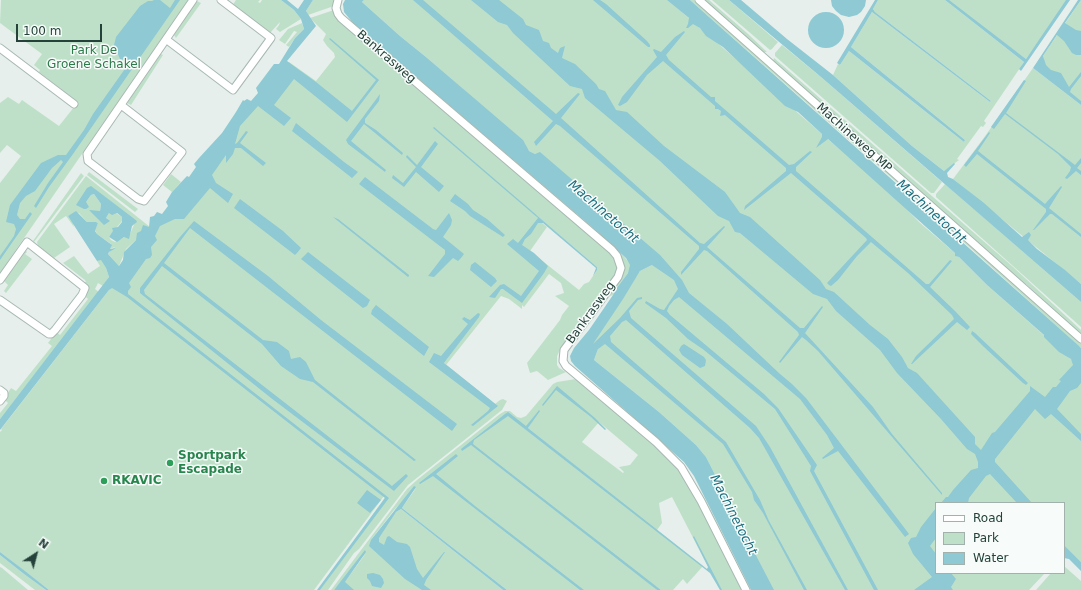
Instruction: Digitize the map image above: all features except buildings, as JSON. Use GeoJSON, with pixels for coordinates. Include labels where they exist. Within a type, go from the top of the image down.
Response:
{"type":"FeatureCollection","features":[{"type":"Feature","properties":{"kind":"street"},"geometry":{"type":"LineString","coordinates":[[120,105],[182,152],[144,201],[138,199],[86,158],[87,154],[120,105],[167,40],[193,0]]}},
{"type":"Feature","properties":{"kind":"street"},"geometry":{"type":"LineString","coordinates":[[167,40],[233,90],[271,38],[221,0]]}},
{"type":"Feature","properties":{"kind":"street","name":"Bankrasweg"},"geometry":{"type":"LineString","coordinates":[[338,0],[336,8],[341,18],[612,250],[617,256],[621,268],[618,277],[564,350],[563,361],[566,366],[656,442],[681,467],[701,501],[746,590]]}},
{"type":"Feature","properties":{"kind":"street","name":"Machineweg MP"},"geometry":{"type":"LineString","coordinates":[[699,0],[1081,339]]}},
{"type":"Feature","properties":{"kind":"street"},"geometry":{"type":"LineString","coordinates":[[0,48],[74,104]]}},
{"type":"Feature","properties":{"kind":"street"},"geometry":{"type":"LineString","coordinates":[[0,280],[27,242],[85,288],[82,295],[51,334],[0,300]]}},
{"type":"Feature","properties":{"kind":"street"},"geometry":{"type":"LineString","coordinates":[[0,390],[4,393],[4,396],[0,401]]}},
{"type":"Feature","properties":{"kind":"green space","name":"Park De Groene Schakel"},"geometry":{"type":"Polygon","coordinates":[[[1,0],[188,0],[0,273],[0,183],[21,156],[7,145],[0,153],[0,103],[8,97],[19,104],[22,100],[59,126],[78,102],[39,72],[40,70],[34,65],[42,54],[0,23],[1,0]]]}},
{"type":"Feature","properties":{"kind":"green space"},"geometry":{"type":"Polygon","coordinates":[[[236,0],[260,0],[258,2],[260,3],[262,0],[281,0],[294,10],[301,19],[280,32],[276,29],[280,22],[270,33],[232,6],[236,0]]]}},
{"type":"Feature","properties":{"kind":"green space"},"geometry":{"type":"Polygon","coordinates":[[[313,0],[337,0],[334,6],[308,15],[306,11],[313,0]]]}},
{"type":"Feature","properties":{"kind":"green space"},"geometry":{"type":"Polygon","coordinates":[[[364,0],[668,0],[898,200],[919,222],[955,253],[956,256],[959,257],[987,285],[1081,368],[1081,562],[1065,546],[1065,502],[935,502],[935,574],[1044,574],[1029,590],[771,590],[733,516],[732,508],[706,457],[696,445],[659,412],[594,360],[598,349],[592,344],[640,271],[652,265],[660,256],[540,153],[535,154],[529,151],[463,89],[362,2],[364,0]]]}},
{"type":"Feature","properties":{"kind":"green space"},"geometry":{"type":"Polygon","coordinates":[[[690,0],[694,0],[804,96],[1028,295],[1081,343],[1081,348],[936,217],[690,0]]]}},
{"type":"Feature","properties":{"kind":"green space"},"geometry":{"type":"Polygon","coordinates":[[[702,0],[709,0],[767,52],[761,52],[702,0]]]}},
{"type":"Feature","properties":{"kind":"green space"},"geometry":{"type":"Polygon","coordinates":[[[712,0],[729,0],[778,42],[770,50],[712,0]]]}},
{"type":"Feature","properties":{"kind":"green space"},"geometry":{"type":"Polygon","coordinates":[[[878,0],[945,0],[1024,62],[984,121],[986,123],[983,127],[981,126],[957,159],[959,160],[944,171],[912,146],[833,75],[838,64],[840,65],[849,51],[964,142],[965,140],[851,47],[872,12],[990,102],[991,101],[875,12],[873,9],[878,0]]]}},
{"type":"Feature","properties":{"kind":"green space"},"geometry":{"type":"Polygon","coordinates":[[[946,0],[1068,0],[1026,59],[946,0]]]}},
{"type":"Feature","properties":{"kind":"green space"},"geometry":{"type":"Polygon","coordinates":[[[1081,0],[1081,102],[1046,75],[1043,56],[1081,0]]]}},
{"type":"Feature","properties":{"kind":"green space"},"geometry":{"type":"Polygon","coordinates":[[[197,1],[201,3],[176,38],[174,35],[197,1]]]}},
{"type":"Feature","properties":{"kind":"green space"},"geometry":{"type":"Polygon","coordinates":[[[334,10],[615,256],[618,269],[615,279],[559,352],[557,356],[557,365],[566,372],[548,380],[537,371],[530,373],[527,363],[569,306],[555,296],[564,293],[561,283],[549,274],[524,307],[522,305],[522,309],[509,299],[501,296],[446,365],[495,404],[503,399],[507,401],[502,410],[408,485],[359,549],[354,553],[328,590],[319,590],[386,496],[384,496],[314,590],[49,590],[0,552],[1,429],[289,62],[316,81],[335,57],[334,53],[323,40],[326,34],[310,18],[334,10]],[[535,214],[547,227],[530,251],[579,290],[584,284],[589,282],[597,270],[597,267],[535,214]],[[473,324],[443,362],[444,363],[473,324]]]}},
{"type":"Feature","properties":{"kind":"green space"},"geometry":{"type":"Polygon","coordinates":[[[302,23],[304,29],[289,47],[286,45],[297,32],[294,31],[285,44],[279,40],[288,29],[302,23]]]}},
{"type":"Feature","properties":{"kind":"green space"},"geometry":{"type":"Polygon","coordinates":[[[782,45],[942,182],[934,193],[931,193],[775,56],[775,53],[782,45]]]}},
{"type":"Feature","properties":{"kind":"green space"},"geometry":{"type":"Polygon","coordinates":[[[161,54],[163,55],[131,105],[127,103],[161,54]]]}},
{"type":"Feature","properties":{"kind":"green space"},"geometry":{"type":"Polygon","coordinates":[[[774,58],[1012,266],[1081,330],[1081,336],[1026,284],[1025,285],[773,61],[774,58]]]}},
{"type":"Feature","properties":{"kind":"green space"},"geometry":{"type":"Polygon","coordinates":[[[1033,68],[1081,105],[1081,284],[953,179],[1033,68]]]}},
{"type":"Feature","properties":{"kind":"green space"},"geometry":{"type":"Polygon","coordinates":[[[89,172],[138,209],[135,212],[87,175],[89,172]]]}},
{"type":"Feature","properties":{"kind":"green space"},"geometry":{"type":"Polygon","coordinates":[[[81,173],[84,176],[34,242],[33,241],[81,173]]]}},
{"type":"Feature","properties":{"kind":"green space"},"geometry":{"type":"Polygon","coordinates":[[[171,174],[181,182],[172,192],[163,185],[171,174]]]}},
{"type":"Feature","properties":{"kind":"green space"},"geometry":{"type":"Polygon","coordinates":[[[86,176],[150,227],[126,249],[119,266],[108,254],[115,247],[110,249],[111,244],[97,234],[95,230],[98,223],[87,222],[79,213],[68,216],[74,227],[66,216],[54,224],[70,247],[54,258],[38,246],[37,242],[86,176]],[[91,187],[86,202],[91,195],[94,194],[101,204],[100,211],[90,211],[110,220],[106,218],[109,213],[116,213],[122,217],[122,221],[109,237],[111,240],[115,242],[130,234],[136,220],[91,187]]]}},
{"type":"Feature","properties":{"kind":"green space"},"geometry":{"type":"Polygon","coordinates":[[[945,184],[1081,302],[1081,327],[936,197],[936,194],[945,184]]]}},
{"type":"Feature","properties":{"kind":"green space"},"geometry":{"type":"Polygon","coordinates":[[[593,228],[618,249],[631,265],[628,273],[613,295],[605,298],[623,265],[593,228]]]}},
{"type":"Feature","properties":{"kind":"green space"},"geometry":{"type":"Polygon","coordinates":[[[26,251],[27,252],[25,254],[32,259],[6,293],[4,291],[8,285],[4,281],[26,251]]]}},
{"type":"Feature","properties":{"kind":"green space"},"geometry":{"type":"Polygon","coordinates":[[[74,256],[88,274],[100,266],[97,261],[101,259],[109,277],[103,286],[98,283],[95,289],[99,292],[0,419],[0,413],[8,403],[4,399],[11,388],[16,391],[52,346],[48,343],[56,332],[60,335],[88,299],[84,295],[88,290],[88,287],[84,282],[86,282],[85,280],[63,263],[74,256]]]}},
{"type":"Feature","properties":{"kind":"green space"},"geometry":{"type":"Polygon","coordinates":[[[576,379],[674,462],[688,481],[744,590],[720,590],[672,497],[659,503],[662,523],[657,530],[703,566],[687,584],[683,579],[673,590],[661,590],[635,571],[657,590],[507,590],[402,508],[416,488],[394,510],[371,540],[396,512],[401,509],[503,590],[339,590],[366,553],[334,590],[331,590],[407,489],[500,414],[505,411],[510,411],[517,417],[521,418],[526,416],[553,384],[576,379]],[[539,410],[526,427],[521,423],[524,428],[607,491],[528,428],[539,410]],[[599,422],[582,442],[623,473],[624,472],[619,467],[630,465],[638,455],[599,422]]]}},
{"type":"Feature","properties":{"kind":"green space"},"geometry":{"type":"Polygon","coordinates":[[[0,555],[46,590],[35,590],[0,563],[0,555]]]}},
{"type":"Feature","properties":{"kind":"green space"},"geometry":{"type":"Polygon","coordinates":[[[0,567],[2,568],[28,590],[0,590],[0,567]]]}},
{"type":"Feature","properties":{"kind":"green space"},"geometry":{"type":"Polygon","coordinates":[[[1065,567],[1081,581],[1081,590],[1036,590],[1050,574],[1065,574],[1065,567]]]}},
{"type":"Feature","properties":{"kind":"water"},"geometry":{"type":"Polygon","coordinates":[[[160,0],[170,8],[175,0],[180,0],[49,187],[36,208],[34,206],[63,162],[61,160],[52,168],[35,191],[26,196],[20,203],[17,215],[20,219],[25,219],[30,212],[32,214],[0,260],[0,256],[14,236],[16,229],[14,224],[6,222],[10,205],[41,163],[58,155],[66,155],[84,130],[93,114],[127,66],[127,62],[125,60],[120,59],[114,45],[116,37],[140,6],[148,1],[160,0]]]}},
{"type":"Feature","properties":{"kind":"water"},"geometry":{"type":"Polygon","coordinates":[[[281,0],[287,0],[298,9],[304,0],[313,0],[306,11],[316,26],[287,61],[352,111],[376,80],[329,39],[330,38],[379,80],[347,122],[294,79],[274,105],[291,118],[284,126],[258,106],[240,126],[235,144],[246,131],[248,132],[240,143],[266,163],[263,166],[241,148],[235,148],[233,154],[226,163],[226,155],[212,175],[216,183],[233,194],[228,203],[210,188],[184,219],[175,219],[160,226],[155,236],[157,240],[151,247],[152,255],[150,258],[146,259],[129,283],[131,287],[128,294],[389,498],[320,590],[317,590],[385,498],[127,297],[112,288],[0,430],[0,419],[109,277],[101,260],[97,261],[68,216],[76,211],[87,222],[98,223],[95,231],[112,245],[110,249],[116,248],[108,254],[119,266],[123,260],[124,252],[136,240],[137,233],[141,231],[143,225],[149,227],[150,217],[154,216],[157,212],[162,214],[168,206],[166,202],[172,192],[187,176],[189,177],[196,167],[194,164],[222,133],[243,100],[244,101],[247,99],[251,101],[258,93],[256,88],[274,64],[279,64],[295,38],[304,29],[301,19],[294,10],[281,0]]]}},
{"type":"Feature","properties":{"kind":"water","name":"Machinetocht"},"geometry":{"type":"Polygon","coordinates":[[[345,0],[364,0],[362,2],[400,36],[523,140],[529,151],[535,154],[540,152],[660,255],[682,280],[689,293],[727,324],[806,398],[909,534],[905,537],[838,451],[823,459],[822,458],[834,448],[827,435],[800,399],[679,297],[669,306],[667,311],[670,315],[764,394],[778,408],[817,465],[814,471],[878,590],[874,590],[810,471],[811,466],[775,409],[704,350],[688,339],[666,318],[645,303],[646,301],[664,310],[678,289],[674,280],[652,265],[640,271],[593,344],[620,318],[637,298],[642,297],[642,299],[638,300],[629,311],[631,318],[756,426],[770,447],[848,590],[845,590],[759,438],[750,428],[626,320],[622,322],[610,336],[611,342],[726,442],[760,500],[769,521],[807,590],[804,590],[763,513],[754,500],[752,492],[723,444],[605,344],[598,349],[594,360],[659,412],[696,445],[706,457],[732,508],[733,516],[738,521],[774,590],[751,590],[694,476],[684,462],[571,361],[570,356],[574,348],[589,330],[628,273],[630,265],[626,258],[593,228],[353,23],[344,12],[343,4],[345,0]]]}},
{"type":"Feature","properties":{"kind":"water"},"geometry":{"type":"Polygon","coordinates":[[[413,0],[423,0],[556,114],[578,93],[580,94],[561,118],[700,243],[704,244],[724,226],[725,227],[707,247],[800,328],[804,328],[822,306],[823,307],[805,333],[873,407],[892,434],[942,493],[942,495],[818,351],[806,340],[802,337],[780,363],[779,362],[799,335],[798,332],[707,251],[704,250],[681,275],[681,272],[699,249],[699,246],[560,126],[556,124],[536,146],[534,142],[553,121],[413,0]]]}},
{"type":"Feature","properties":{"kind":"water"},"geometry":{"type":"Polygon","coordinates":[[[471,0],[499,0],[523,19],[526,25],[539,30],[543,41],[549,43],[551,48],[558,53],[560,48],[565,46],[562,58],[575,64],[596,84],[599,89],[605,91],[616,110],[627,112],[664,146],[725,192],[740,213],[750,217],[820,280],[826,289],[834,292],[870,325],[888,339],[902,357],[908,368],[917,373],[975,437],[975,444],[981,450],[992,433],[995,432],[1030,391],[1030,386],[1045,397],[1053,387],[1056,387],[1061,381],[1059,380],[1073,365],[1071,359],[1059,352],[1044,337],[1044,335],[987,285],[959,257],[955,256],[955,253],[828,139],[816,148],[822,134],[798,112],[785,106],[723,47],[706,36],[700,28],[693,24],[686,28],[689,18],[667,0],[690,0],[1081,348],[1081,383],[1077,388],[1070,391],[1057,409],[1081,434],[1081,441],[1051,414],[1045,419],[1035,409],[995,459],[995,462],[1031,502],[1016,502],[990,474],[986,476],[969,498],[968,502],[942,502],[971,470],[978,468],[978,462],[975,454],[967,449],[941,419],[897,373],[880,350],[836,311],[827,299],[813,294],[740,233],[735,232],[729,221],[718,216],[660,161],[585,98],[582,89],[570,86],[513,33],[507,25],[498,22],[471,0]]]}},
{"type":"Feature","properties":{"kind":"water"},"geometry":{"type":"Polygon","coordinates":[[[593,0],[600,0],[606,4],[647,41],[650,47],[648,47],[593,0]]]}},
{"type":"Feature","properties":{"kind":"water"},"geometry":{"type":"Polygon","coordinates":[[[729,0],[741,0],[833,75],[912,146],[944,171],[954,163],[955,164],[947,173],[948,177],[953,179],[984,203],[1022,237],[1029,232],[1031,235],[1028,240],[1037,249],[1081,284],[1081,302],[821,77],[729,0]]]}},
{"type":"Feature","properties":{"kind":"water"},"geometry":{"type":"Polygon","coordinates":[[[831,0],[866,0],[865,6],[861,12],[857,15],[849,17],[841,15],[836,11],[832,6],[831,0]]]}},
{"type":"Feature","properties":{"kind":"water"},"geometry":{"type":"Polygon","coordinates":[[[875,0],[878,0],[873,9],[875,12],[991,101],[990,102],[872,12],[851,47],[965,140],[964,142],[849,51],[840,65],[837,63],[875,0]]]}},
{"type":"Feature","properties":{"kind":"water"},"geometry":{"type":"Polygon","coordinates":[[[945,0],[949,0],[1026,59],[1066,0],[1070,0],[1021,71],[1019,69],[1024,62],[945,0]]]}},
{"type":"Feature","properties":{"kind":"water"},"geometry":{"type":"Polygon","coordinates":[[[1078,0],[1081,0],[1065,23],[1076,30],[1081,31],[1081,55],[1072,53],[1064,41],[1057,35],[1043,56],[1046,65],[1051,70],[1061,73],[1069,87],[1081,72],[1081,76],[1070,92],[1081,101],[1081,105],[1033,68],[1078,0]]]}},
{"type":"Feature","properties":{"kind":"water"},"geometry":{"type":"Polygon","coordinates":[[[829,12],[839,17],[843,23],[843,37],[839,43],[833,47],[823,48],[813,43],[809,37],[808,27],[813,17],[819,13],[829,12]]]}},
{"type":"Feature","properties":{"kind":"water"},"geometry":{"type":"Polygon","coordinates":[[[684,31],[685,32],[666,55],[669,60],[711,97],[715,97],[715,101],[789,165],[794,164],[810,151],[812,152],[796,167],[796,171],[926,284],[929,284],[950,260],[952,261],[930,287],[970,327],[967,330],[957,322],[911,364],[916,356],[954,319],[952,315],[908,273],[871,242],[857,256],[838,280],[831,286],[829,285],[827,283],[867,240],[866,238],[791,173],[744,210],[745,206],[786,171],[786,168],[725,115],[720,116],[721,111],[715,109],[715,106],[663,61],[647,75],[627,102],[620,106],[618,105],[622,97],[657,57],[653,50],[654,49],[661,52],[675,37],[684,31]]]}},
{"type":"Feature","properties":{"kind":"water"},"geometry":{"type":"Polygon","coordinates":[[[1024,80],[1026,81],[1006,113],[1075,165],[1081,158],[1081,163],[1077,168],[1081,171],[1081,175],[1076,171],[1067,179],[1065,178],[1071,167],[1058,154],[1005,114],[994,129],[991,127],[1024,80]]]}},
{"type":"Feature","properties":{"kind":"water"},"geometry":{"type":"Polygon","coordinates":[[[380,94],[379,101],[365,119],[365,123],[376,130],[403,153],[402,155],[364,124],[351,141],[386,170],[385,172],[348,144],[346,140],[380,94]]]}},
{"type":"Feature","properties":{"kind":"water"},"geometry":{"type":"Polygon","coordinates":[[[296,123],[358,172],[352,178],[292,131],[296,123]]]}},
{"type":"Feature","properties":{"kind":"water"},"geometry":{"type":"Polygon","coordinates":[[[434,127],[597,267],[597,270],[593,276],[596,268],[543,223],[538,223],[522,245],[534,253],[548,266],[544,273],[522,303],[503,289],[501,289],[495,298],[489,297],[500,285],[504,284],[521,296],[539,271],[507,244],[513,239],[518,243],[538,218],[433,128],[434,127]]]}},
{"type":"Feature","properties":{"kind":"water"},"geometry":{"type":"Polygon","coordinates":[[[989,132],[990,133],[978,151],[1045,204],[1061,186],[1062,187],[1049,208],[1081,234],[1081,237],[1052,214],[1050,214],[1033,230],[1046,212],[1046,209],[977,154],[966,167],[964,165],[989,132]]]}},
{"type":"Feature","properties":{"kind":"water"},"geometry":{"type":"Polygon","coordinates":[[[435,141],[438,144],[421,167],[444,186],[439,192],[416,172],[404,187],[392,178],[393,175],[403,183],[416,167],[406,157],[407,155],[417,165],[435,141]]]}},
{"type":"Feature","properties":{"kind":"water"},"geometry":{"type":"Polygon","coordinates":[[[365,177],[433,229],[436,230],[449,213],[452,220],[451,225],[443,237],[464,254],[461,258],[458,261],[453,258],[434,277],[428,276],[445,254],[445,250],[359,184],[365,177]]]}},
{"type":"Feature","properties":{"kind":"water"},"geometry":{"type":"Polygon","coordinates":[[[91,186],[136,220],[137,222],[132,226],[129,239],[124,237],[117,242],[109,237],[113,231],[112,228],[118,227],[122,222],[122,217],[117,213],[112,215],[109,213],[106,218],[110,221],[104,225],[89,210],[100,211],[101,204],[94,194],[91,195],[86,202],[89,207],[86,209],[76,205],[87,188],[91,186]]]}},
{"type":"Feature","properties":{"kind":"water"},"geometry":{"type":"Polygon","coordinates":[[[455,194],[505,235],[503,237],[450,201],[455,194]]]}},
{"type":"Feature","properties":{"kind":"water"},"geometry":{"type":"Polygon","coordinates":[[[240,199],[283,231],[301,248],[297,253],[295,255],[234,208],[240,199]]]}},
{"type":"Feature","properties":{"kind":"water"},"geometry":{"type":"Polygon","coordinates":[[[333,217],[338,219],[409,276],[408,277],[333,217]]]}},
{"type":"Feature","properties":{"kind":"water"},"geometry":{"type":"Polygon","coordinates":[[[194,221],[268,276],[321,320],[457,424],[452,431],[190,228],[164,263],[263,340],[277,342],[289,351],[291,359],[300,357],[306,362],[315,380],[416,460],[414,461],[313,382],[300,379],[281,366],[262,344],[162,266],[144,290],[145,294],[392,486],[406,474],[408,476],[394,491],[271,398],[140,293],[140,288],[194,221]]]}},
{"type":"Feature","properties":{"kind":"water"},"geometry":{"type":"Polygon","coordinates":[[[308,252],[370,300],[367,306],[363,308],[301,259],[308,252]]]}},
{"type":"Feature","properties":{"kind":"water"},"geometry":{"type":"Polygon","coordinates":[[[475,262],[497,281],[491,287],[470,270],[471,265],[475,262]]]}},
{"type":"Feature","properties":{"kind":"water"},"geometry":{"type":"Polygon","coordinates":[[[376,305],[429,347],[424,356],[371,314],[376,305]]]}},
{"type":"Feature","properties":{"kind":"water"},"geometry":{"type":"Polygon","coordinates":[[[478,313],[480,314],[479,317],[444,363],[498,406],[473,426],[471,425],[490,408],[429,362],[434,353],[441,356],[468,324],[462,319],[464,317],[470,320],[478,313]]]}},
{"type":"Feature","properties":{"kind":"water"},"geometry":{"type":"Polygon","coordinates":[[[972,331],[1028,383],[1026,385],[1023,383],[984,347],[971,334],[972,331]]]}},
{"type":"Feature","properties":{"kind":"water"},"geometry":{"type":"Polygon","coordinates":[[[684,344],[704,357],[706,360],[705,366],[700,368],[682,355],[679,350],[684,344]]]}},
{"type":"Feature","properties":{"kind":"water"},"geometry":{"type":"Polygon","coordinates":[[[557,386],[606,429],[605,430],[591,417],[556,390],[543,406],[542,405],[557,386]]]}},
{"type":"Feature","properties":{"kind":"water"},"geometry":{"type":"Polygon","coordinates":[[[539,410],[540,411],[528,428],[707,569],[708,567],[693,537],[694,536],[722,590],[720,590],[710,573],[508,416],[474,440],[473,444],[661,590],[657,590],[471,445],[462,451],[461,449],[508,412],[526,426],[539,410]]]}},
{"type":"Feature","properties":{"kind":"water"},"geometry":{"type":"Polygon","coordinates":[[[456,454],[458,456],[436,474],[584,590],[580,590],[433,476],[420,484],[419,483],[456,454]]]}},
{"type":"Feature","properties":{"kind":"water"},"geometry":{"type":"Polygon","coordinates":[[[414,486],[416,487],[402,508],[507,590],[503,590],[401,509],[396,512],[379,538],[379,542],[384,545],[387,537],[389,536],[397,542],[407,544],[410,547],[417,569],[423,578],[445,552],[424,585],[431,590],[422,590],[405,579],[369,546],[371,540],[414,486]]]}},
{"type":"Feature","properties":{"kind":"water"},"geometry":{"type":"Polygon","coordinates":[[[367,490],[381,500],[370,513],[357,503],[367,490]]]}},
{"type":"Feature","properties":{"kind":"water"},"geometry":{"type":"Polygon","coordinates":[[[935,509],[935,539],[930,546],[935,553],[935,574],[952,574],[956,579],[951,587],[953,590],[914,590],[932,577],[913,554],[908,543],[911,538],[916,537],[921,527],[935,509]]]}},
{"type":"Feature","properties":{"kind":"water"},"geometry":{"type":"Polygon","coordinates":[[[1065,546],[1081,562],[1081,571],[1069,559],[1065,558],[1065,546]]]}},
{"type":"Feature","properties":{"kind":"water"},"geometry":{"type":"Polygon","coordinates":[[[365,550],[366,552],[345,582],[354,590],[334,590],[365,550]]]}},
{"type":"Feature","properties":{"kind":"water"},"geometry":{"type":"Polygon","coordinates":[[[0,552],[49,590],[46,590],[24,574],[0,555],[0,552]]]}},
{"type":"Feature","properties":{"kind":"water"},"geometry":{"type":"Polygon","coordinates":[[[373,573],[380,575],[383,579],[384,583],[381,588],[372,586],[367,578],[367,574],[373,573]]]}},
{"type":"Feature","properties":{"kind":"place","name":"Sportpark Escapade"},"geometry":{"type":"Point","coordinates":[170,463]}},
{"type":"Feature","properties":{"kind":"place","name":"RKAVIC"},"geometry":{"type":"Point","coordinates":[104,481]}}]}
